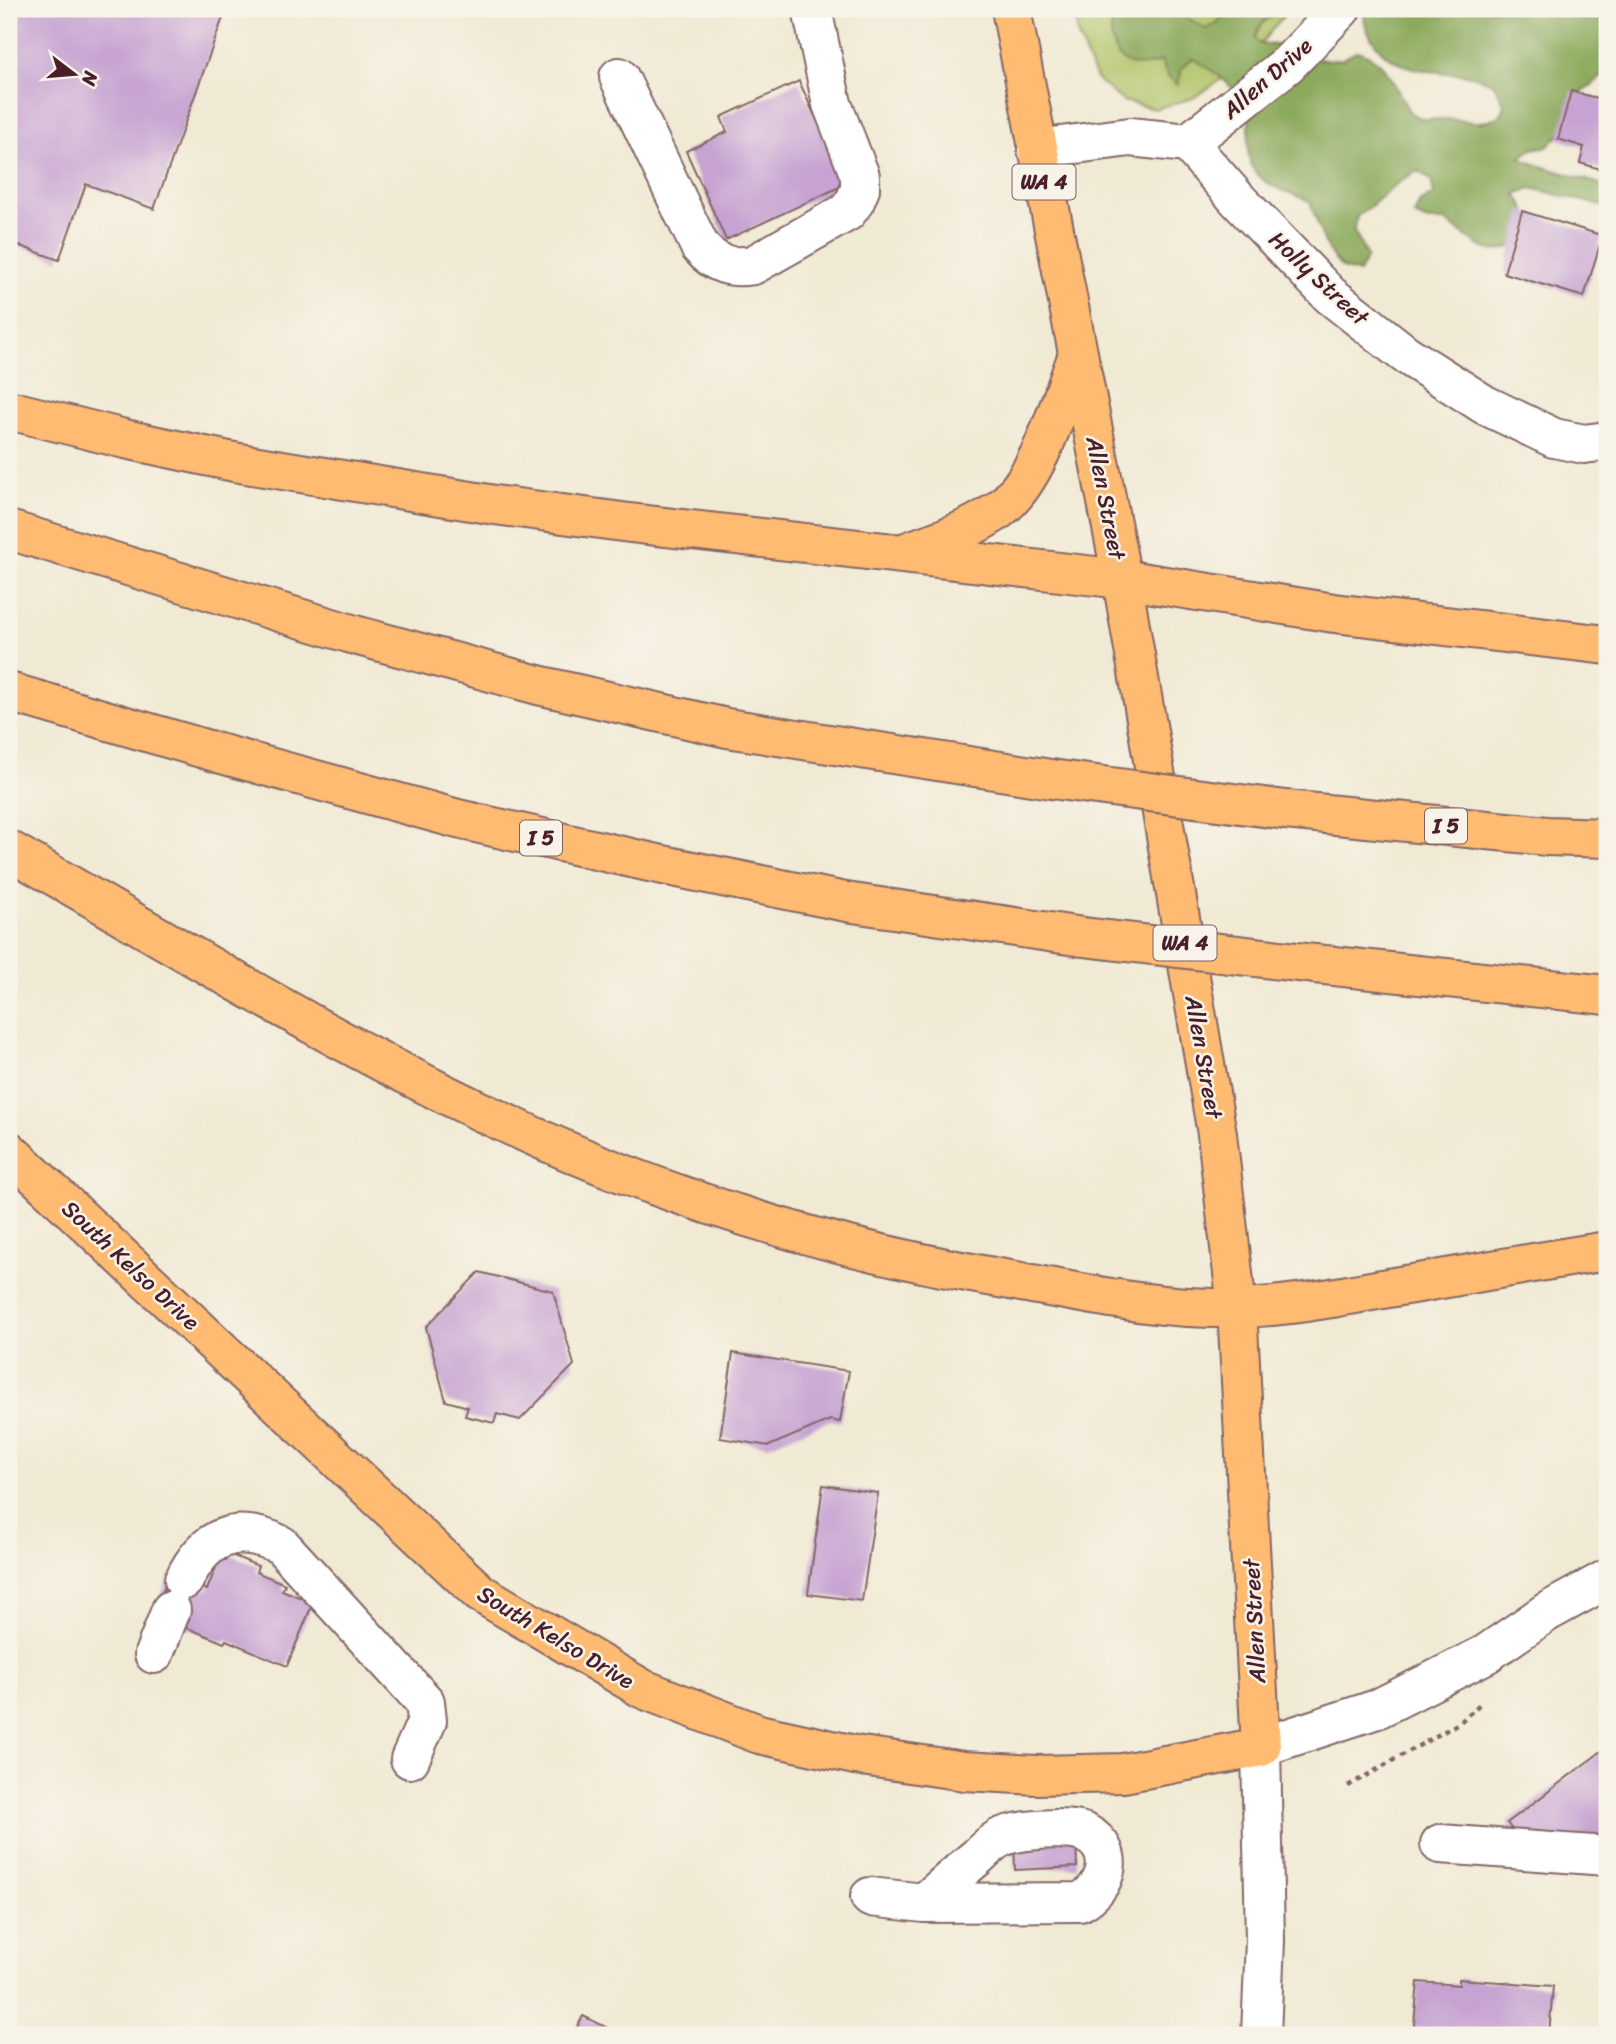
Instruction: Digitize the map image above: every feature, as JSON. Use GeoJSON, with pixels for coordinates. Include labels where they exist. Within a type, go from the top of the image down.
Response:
{"type":"FeatureCollection","features":[{"type":"Feature","properties":{"kind":"main road","name":"Allen Street"},"geometry":{"type":"LineString","coordinates":[[1010,9],[1122,579],[1217,1133],[1237,1308],[1261,1747]]}},
{"type":"Feature","properties":{"kind":"main road"},"geometry":{"type":"LineString","coordinates":[[901,554],[980,522],[1002,508],[1016,494],[1041,450],[1078,355]]}},
{"type":"Feature","properties":{"kind":"main road"},"geometry":{"type":"LineString","coordinates":[[9,410],[233,462],[616,521],[1122,579],[1334,613],[1607,645]]}},
{"type":"Feature","properties":{"kind":"main road","name":"I 5"},"geometry":{"type":"LineString","coordinates":[[9,530],[355,635],[538,685],[727,729],[1051,779],[1286,810],[1547,836],[1607,838]]}},
{"type":"Feature","properties":{"kind":"main road","name":"I 5"},"geometry":{"type":"LineString","coordinates":[[9,692],[216,753],[458,819],[846,902],[1083,937],[1607,995]]}},
{"type":"Feature","properties":{"kind":"main road"},"geometry":{"type":"LineString","coordinates":[[9,850],[301,1016],[506,1124],[578,1156],[771,1224],[921,1264],[1168,1306],[1237,1308],[1307,1302],[1607,1251]]}},
{"type":"Feature","properties":{"kind":"main road","name":"South Kelso Drive"},"geometry":{"type":"LineString","coordinates":[[9,1151],[480,1593],[643,1689],[759,1734],[855,1755],[964,1771],[1123,1773],[1261,1747]]}},
{"type":"Feature","properties":{"kind":"street"},"geometry":{"type":"LineString","coordinates":[[619,76],[700,247],[710,258],[723,265],[738,268],[753,265],[847,212],[860,189],[860,176],[832,104],[813,9]]}},
{"type":"Feature","properties":{"kind":"street","name":"Allen Drive"},"geometry":{"type":"LineString","coordinates":[[1188,143],[1288,64],[1341,9]]}},
{"type":"Feature","properties":{"kind":"street"},"geometry":{"type":"LineString","coordinates":[[1037,149],[1130,137],[1188,143]]}},
{"type":"Feature","properties":{"kind":"street","name":"Holly Street"},"geometry":{"type":"LineString","coordinates":[[1188,143],[1239,201],[1331,295],[1405,354],[1485,405],[1554,438],[1584,444],[1607,441]]}},
{"type":"Feature","properties":{"kind":"street"},"geometry":{"type":"LineString","coordinates":[[154,1654],[177,1595],[202,1550],[220,1538],[241,1533],[262,1535],[281,1545],[425,1702],[427,1721],[410,1759]]}},
{"type":"Feature","properties":{"kind":"street"},"geometry":{"type":"LineString","coordinates":[[1261,1747],[1377,1709],[1486,1654],[1547,1612],[1607,1579]]}},
{"type":"Feature","properties":{"kind":"street","name":"Allen Street"},"geometry":{"type":"LineString","coordinates":[[1261,1747],[1265,1940],[1261,2035]]}},
{"type":"Feature","properties":{"kind":"street"},"geometry":{"type":"LineString","coordinates":[[1440,1844],[1607,1856]]}},
{"type":"Feature","properties":{"kind":"street"},"geometry":{"type":"LineString","coordinates":[[870,1897],[924,1903]]}},
{"type":"Feature","properties":{"kind":"green space"},"geometry":{"type":"Polygon","coordinates":[[[1074,9],[1289,9],[1243,65],[1193,98],[1155,109],[1123,101],[1096,79],[1078,36],[1074,9]]]}},
{"type":"Feature","properties":{"kind":"green space"},"geometry":{"type":"Polygon","coordinates":[[[1115,9],[1173,9],[1206,29],[1218,22],[1227,9],[1339,9],[1320,15],[1292,12],[1271,16],[1261,25],[1255,39],[1260,44],[1277,45],[1312,58],[1343,59],[1356,51],[1367,55],[1383,67],[1414,115],[1427,119],[1479,122],[1500,116],[1505,106],[1494,84],[1465,75],[1420,70],[1393,59],[1380,49],[1370,35],[1364,9],[1594,9],[1607,30],[1607,73],[1582,92],[1560,134],[1548,146],[1532,149],[1520,158],[1607,186],[1607,207],[1531,188],[1516,194],[1529,221],[1522,237],[1510,247],[1496,251],[1481,247],[1445,221],[1428,221],[1414,215],[1420,202],[1434,194],[1431,180],[1418,171],[1401,180],[1357,216],[1354,231],[1367,257],[1359,273],[1345,269],[1337,263],[1327,247],[1310,202],[1265,181],[1254,170],[1248,154],[1248,115],[1238,95],[1193,58],[1182,68],[1178,85],[1167,75],[1161,61],[1146,65],[1125,62],[1113,46],[1112,23],[1115,9]]]}},
{"type":"Feature","properties":{"kind":"building"},"geometry":{"type":"Polygon","coordinates":[[[9,9],[226,9],[154,209],[86,184],[59,260],[9,242],[9,9]]]}},
{"type":"Feature","properties":{"kind":"building"},"geometry":{"type":"Polygon","coordinates":[[[799,81],[846,184],[726,240],[686,151],[727,132],[721,117],[799,81]]]}},
{"type":"Feature","properties":{"kind":"building"},"geometry":{"type":"Polygon","coordinates":[[[1571,91],[1607,101],[1607,171],[1580,163],[1584,147],[1558,139],[1571,91]]]}},
{"type":"Feature","properties":{"kind":"building"},"geometry":{"type":"Polygon","coordinates":[[[1522,211],[1604,236],[1607,226],[1607,243],[1601,241],[1584,297],[1504,273],[1522,211]]]}},
{"type":"Feature","properties":{"kind":"building"},"geometry":{"type":"Polygon","coordinates":[[[479,1272],[553,1291],[574,1365],[520,1420],[497,1414],[494,1423],[465,1416],[468,1407],[446,1401],[426,1327],[479,1272]]]}},
{"type":"Feature","properties":{"kind":"building"},"geometry":{"type":"Polygon","coordinates":[[[733,1353],[849,1371],[840,1422],[830,1420],[769,1446],[720,1438],[733,1353]]]}},
{"type":"Feature","properties":{"kind":"building"},"geometry":{"type":"Polygon","coordinates":[[[823,1485],[878,1493],[862,1601],[808,1594],[823,1485]]]}},
{"type":"Feature","properties":{"kind":"building"},"geometry":{"type":"Polygon","coordinates":[[[229,1554],[258,1566],[256,1572],[285,1584],[282,1590],[313,1603],[287,1666],[226,1640],[224,1643],[180,1625],[157,1604],[170,1575],[207,1590],[220,1557],[226,1560],[229,1554]]]}},
{"type":"Feature","properties":{"kind":"building"},"geometry":{"type":"Polygon","coordinates":[[[1607,1747],[1607,1844],[1522,1842],[1507,1823],[1607,1747]]]}},
{"type":"Feature","properties":{"kind":"building"},"geometry":{"type":"Polygon","coordinates":[[[1076,1839],[1077,1867],[1015,1870],[1014,1842],[1076,1839]]]}},
{"type":"Feature","properties":{"kind":"building"},"geometry":{"type":"Polygon","coordinates":[[[1459,1979],[1553,1986],[1549,2035],[1413,2035],[1418,1982],[1459,1985],[1459,1979]]]}},
{"type":"Feature","properties":{"kind":"building"},"geometry":{"type":"Polygon","coordinates":[[[583,2016],[622,2035],[573,2035],[583,2016]]]}}]}
